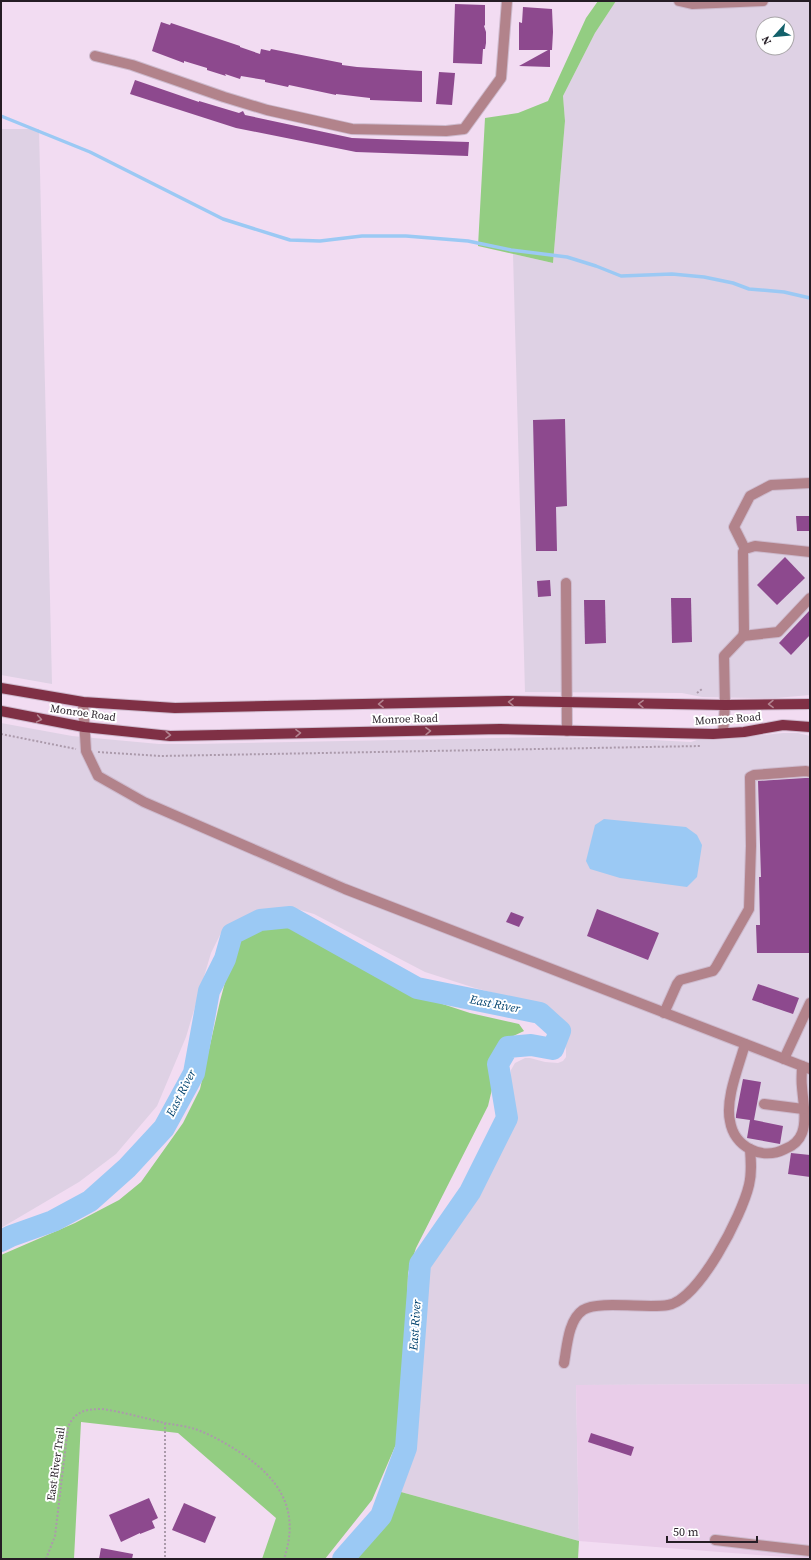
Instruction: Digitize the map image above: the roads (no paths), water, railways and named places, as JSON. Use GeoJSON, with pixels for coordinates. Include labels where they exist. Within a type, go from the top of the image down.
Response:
{"type":"FeatureCollection","features":[{"type":"Feature","properties":{"kind":"main road","name":"Monroe Road"},"geometry":{"type":"LineString","coordinates":[[1,688],[83,702],[175,708],[500,702],[725,705],[810,704]]}},
{"type":"Feature","properties":{"kind":"main road","name":"Monroe Road"},"geometry":{"type":"LineString","coordinates":[[1,711],[84,727],[170,736],[500,729],[723,733],[744,732],[783,725],[810,727]]}},
{"type":"Feature","properties":{"kind":"street"},"geometry":{"type":"LineString","coordinates":[[95,56],[132,65],[224,97],[267,110],[352,129],[446,131],[464,129],[501,78],[507,1]]}},
{"type":"Feature","properties":{"kind":"street"},"geometry":{"type":"LineString","coordinates":[[679,1],[692,4],[763,1]]}},
{"type":"Feature","properties":{"kind":"street"},"geometry":{"type":"LineString","coordinates":[[723,733],[725,705],[724,656],[743,636],[744,631],[743,552],[745,549],[734,527],[750,496],[770,485],[810,483]]}},
{"type":"Feature","properties":{"kind":"street"},"geometry":{"type":"LineString","coordinates":[[745,549],[755,546],[810,552]]}},
{"type":"Feature","properties":{"kind":"street"},"geometry":{"type":"LineString","coordinates":[[566,583],[567,731]]}},
{"type":"Feature","properties":{"kind":"street"},"geometry":{"type":"LineString","coordinates":[[743,636],[778,632],[810,598]]}},
{"type":"Feature","properties":{"kind":"street"},"geometry":{"type":"LineString","coordinates":[[83,702],[86,751],[98,776],[144,802],[352,892],[784,1059],[806,1068],[801,1085],[803,1109],[807,1120],[800,1138],[796,1143],[780,1152],[771,1154],[762,1153],[750,1149],[735,1137],[730,1121],[730,1097],[745,1044]]}},
{"type":"Feature","properties":{"kind":"street"},"geometry":{"type":"LineString","coordinates":[[664,1013],[680,980],[713,971],[749,909],[751,846],[750,777],[754,775],[806,771],[810,772]]}},
{"type":"Feature","properties":{"kind":"street"},"geometry":{"type":"LineString","coordinates":[[784,1059],[810,1003]]}},
{"type":"Feature","properties":{"kind":"street"},"geometry":{"type":"LineString","coordinates":[[764,1104],[803,1109]]}},
{"type":"Feature","properties":{"kind":"street"},"geometry":{"type":"LineString","coordinates":[[564,1363],[568,1338],[574,1321],[577,1315],[587,1308],[612,1306],[660,1307],[670,1305],[685,1297],[692,1290],[721,1246],[742,1204],[751,1175],[750,1149]]}},
{"type":"Feature","properties":{"kind":"street"},"geometry":{"type":"LineString","coordinates":[[715,1540],[810,1551]]}},
{"type":"Feature","properties":{"kind":"water"},"geometry":{"type":"Polygon","coordinates":[[[604,819],[686,827],[697,835],[702,845],[697,877],[687,887],[620,878],[590,869],[586,861],[595,825],[604,819]]]}},
{"type":"Feature","properties":{"kind":"waterway"},"geometry":{"type":"LineString","coordinates":[[1,116],[90,152],[223,219],[290,240],[320,241],[362,236],[406,236],[468,241],[511,250],[567,257],[621,276],[672,274],[704,277],[733,283],[749,289],[784,292],[810,298]]}},
{"type":"Feature","properties":{"kind":"waterway","name":"East River"},"geometry":{"type":"LineString","coordinates":[[1,1241],[53,1221],[90,1201],[127,1168],[164,1128],[194,1073],[209,991],[225,959],[232,934],[260,920],[290,917],[417,988],[540,1013],[560,1031],[553,1049],[531,1045],[508,1047],[498,1064],[507,1118],[470,1192],[420,1264],[406,1448],[381,1516],[343,1559]]}}]}
